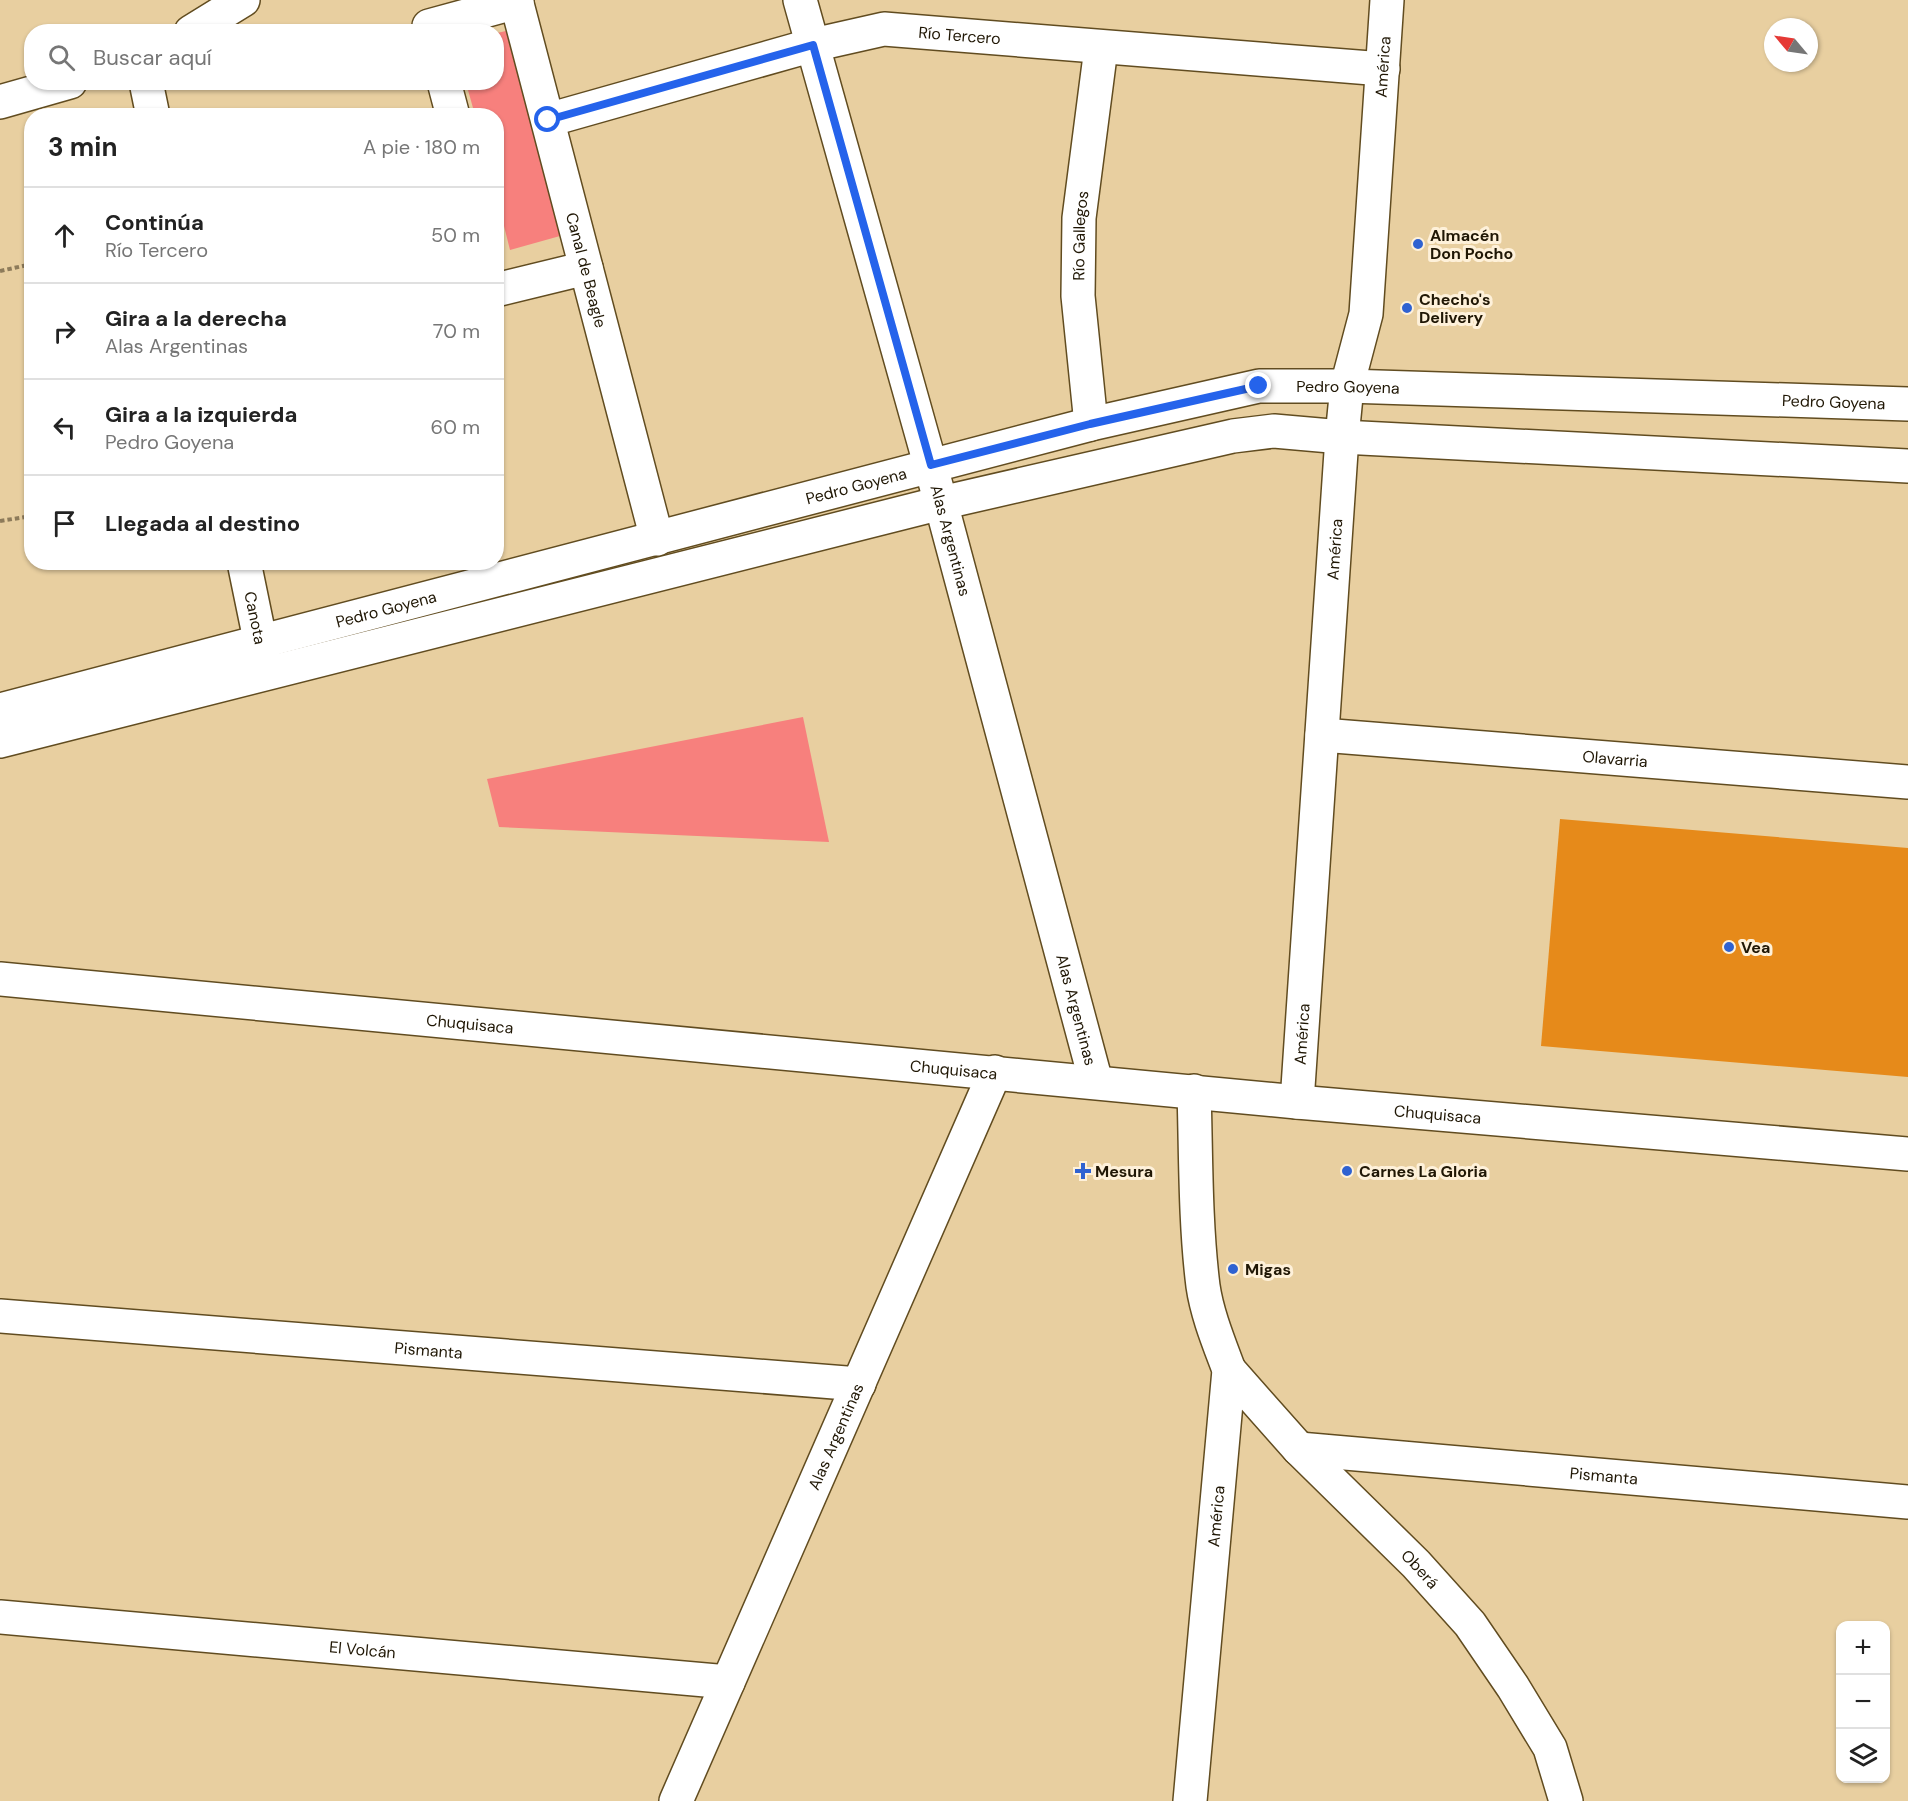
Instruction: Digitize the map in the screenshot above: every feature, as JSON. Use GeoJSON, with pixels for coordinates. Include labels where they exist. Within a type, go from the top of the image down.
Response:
{"type":"FeatureCollection","features":[{"type":"Feature","properties":{"kind":"street"},"geometry":{"type":"LineString","coordinates":[[204,24],[243,0]]}},
{"type":"Feature","properties":{"kind":"street","name":"Alas Argentinas"},"geometry":{"type":"LineString","coordinates":[[800,0],[931,465],[1096,1082]]}},
{"type":"Feature","properties":{"kind":"street","name":"América"},"geometry":{"type":"LineString","coordinates":[[1297,1102],[1341,437],[1347,386],[1365,315],[1387,0]]}},
{"type":"Feature","properties":{"kind":"street","name":"Canal de Beagle"},"geometry":{"type":"LineString","coordinates":[[439,24],[517,1],[657,539]]}},
{"type":"Feature","properties":{"kind":"street","name":"Río Tercero"},"geometry":{"type":"LineString","coordinates":[[548,120],[813,45],[884,29],[1383,69]]}},
{"type":"Feature","properties":{"kind":"street","name":"Río Gallegos"},"geometry":{"type":"LineString","coordinates":[[1090,424],[1078,296],[1079,218],[1101,48]]}},
{"type":"Feature","properties":{"kind":"street"},"geometry":{"type":"LineString","coordinates":[[0,102],[42,90]]}},
{"type":"Feature","properties":{"kind":"street"},"geometry":{"type":"LineString","coordinates":[[148,90],[151,108]]}},
{"type":"Feature","properties":{"kind":"street"},"geometry":{"type":"LineString","coordinates":[[446,90],[451,108]]}},
{"type":"Feature","properties":{"kind":"street"},"geometry":{"type":"LineString","coordinates":[[504,286],[586,268]]}},
{"type":"Feature","properties":{"kind":"street","name":"Pedro Goyena"},"geometry":{"type":"LineString","coordinates":[[0,741],[657,539],[1090,424],[1259,386],[1347,386],[1908,404]]}},
{"type":"Feature","properties":{"kind":"street","name":"Pedro Goyena"},"geometry":{"type":"LineString","coordinates":[[0,710],[264,658],[1233,436],[1274,431],[1341,437],[1908,466]]}},
{"type":"Feature","properties":{"kind":"street","name":"Canota"},"geometry":{"type":"LineString","coordinates":[[246,570],[264,658]]}},
{"type":"Feature","properties":{"kind":"street","name":"Olavarria"},"geometry":{"type":"LineString","coordinates":[[1322,735],[1908,782]]}},
{"type":"Feature","properties":{"kind":"street","name":"Chuquisaca"},"geometry":{"type":"LineString","coordinates":[[0,979],[1297,1102],[1908,1154]]}},
{"type":"Feature","properties":{"kind":"street","name":"Alas Argentinas"},"geometry":{"type":"LineString","coordinates":[[676,1801],[995,1072]]}},
{"type":"Feature","properties":{"kind":"street","name":"América"},"geometry":{"type":"LineString","coordinates":[[1190,1801],[1229,1370],[1212,1322],[1203,1287],[1198,1224],[1194,1091]]}},
{"type":"Feature","properties":{"kind":"street","name":"Pismanta"},"geometry":{"type":"LineString","coordinates":[[0,1316],[859,1384]]}},
{"type":"Feature","properties":{"kind":"street","name":"Oberá"},"geometry":{"type":"LineString","coordinates":[[1229,1370],[1299,1449],[1416,1564],[1470,1624],[1513,1687],[1550,1748],[1566,1801]]}},
{"type":"Feature","properties":{"kind":"street","name":"Pismanta"},"geometry":{"type":"LineString","coordinates":[[1299,1449],[1908,1502]]}},
{"type":"Feature","properties":{"kind":"street","name":"El Volcán"},"geometry":{"type":"LineString","coordinates":[[0,1617],[728,1682]]}},
{"type":"Feature","properties":{"kind":"path"},"geometry":{"type":"LineString","coordinates":[[0,271],[24,266]]}},
{"type":"Feature","properties":{"kind":"path"},"geometry":{"type":"LineString","coordinates":[[0,521],[24,517]]}},
{"type":"Feature","properties":{"kind":"shaded area"},"geometry":{"type":"Polygon","coordinates":[[[504,31],[506,31],[560,236],[510,250],[504,226],[504,108],[473,108],[468,90],[504,90],[504,31]]]}},
{"type":"Feature","properties":{"kind":"shaded area"},"geometry":{"type":"Polygon","coordinates":[[[803,717],[829,842],[499,827],[487,779],[803,717]]]}},
{"type":"Feature","properties":{"kind":"building","name":"Vea"},"geometry":{"type":"Polygon","coordinates":[[[1560,819],[1908,848],[1908,1077],[1541,1046],[1560,819]]]}},
{"type":"Feature","properties":{"kind":"place","name":"Almacén Don Pocho"},"geometry":{"type":"Point","coordinates":[1418,244]}},
{"type":"Feature","properties":{"kind":"place","name":"Checho's Delivery"},"geometry":{"type":"Point","coordinates":[1407,308]}},
{"type":"Feature","properties":{"kind":"place","name":"Vea"},"geometry":{"type":"Point","coordinates":[1729,947]}},
{"type":"Feature","properties":{"kind":"place","name":"Mesura"},"geometry":{"type":"Point","coordinates":[1083,1171]}},
{"type":"Feature","properties":{"kind":"place","name":"Carnes La Gloria"},"geometry":{"type":"Point","coordinates":[1347,1171]}},
{"type":"Feature","properties":{"kind":"place","name":"Migas"},"geometry":{"type":"Point","coordinates":[1233,1269]}},
{"type":"Feature","properties":{"kind":"route"},"geometry":{"type":"LineString","coordinates":[[548,120],[813,45],[931,465],[1090,424],[1259,386]]}}]}
